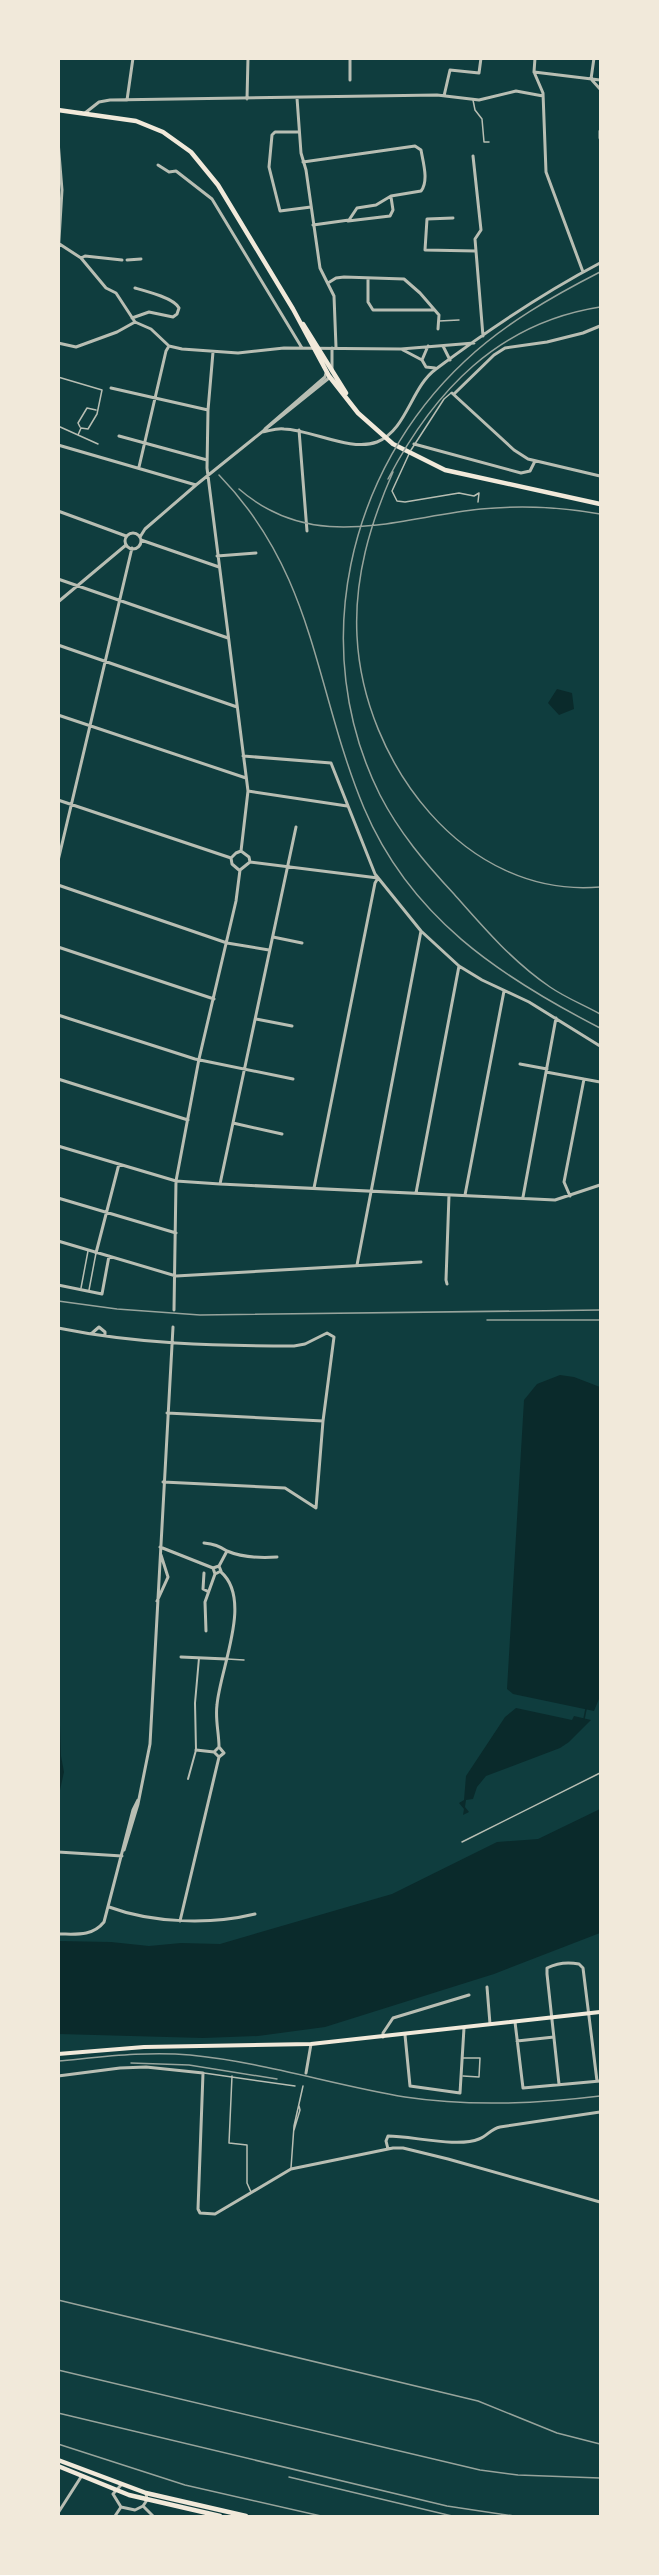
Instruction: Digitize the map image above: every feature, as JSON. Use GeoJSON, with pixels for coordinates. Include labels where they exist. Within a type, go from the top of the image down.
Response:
{"type":"FeatureCollection","features":[{"type":"Feature","properties":{"kind":"main road"},"geometry":{"type":"LineString","coordinates":[[58,110],[136,121],[163,132],[191,152],[218,185],[316,347],[329,374],[355,409],[380,434],[413,456],[435,467],[464,476],[600,504]]}},
{"type":"Feature","properties":{"kind":"main road"},"geometry":{"type":"LineString","coordinates":[[329,374],[339,380],[355,409]]}},
{"type":"Feature","properties":{"kind":"main road"},"geometry":{"type":"LineString","coordinates":[[58,2054],[144,2047],[311,2044],[600,2012]]}},
{"type":"Feature","properties":{"kind":"main road"},"geometry":{"type":"LineString","coordinates":[[58,2460],[146,2493],[246,2517]]}},
{"type":"Feature","properties":{"kind":"main road"},"geometry":{"type":"LineString","coordinates":[[58,2466],[115,2490],[220,2517]]}},
{"type":"Feature","properties":{"kind":"street"},"geometry":{"type":"LineString","coordinates":[[127,100],[133,58]]}},
{"type":"Feature","properties":{"kind":"street"},"geometry":{"type":"LineString","coordinates":[[247,99],[248,58]]}},
{"type":"Feature","properties":{"kind":"street"},"geometry":{"type":"LineString","coordinates":[[350,58],[350,80]]}},
{"type":"Feature","properties":{"kind":"street"},"geometry":{"type":"LineString","coordinates":[[444,96],[450,70],[479,73],[481,58]]}},
{"type":"Feature","properties":{"kind":"street"},"geometry":{"type":"LineString","coordinates":[[535,58],[534,72],[543,96],[546,172],[584,272]]}},
{"type":"Feature","properties":{"kind":"street"},"geometry":{"type":"LineString","coordinates":[[594,58],[591,78],[600,89]]}},
{"type":"Feature","properties":{"kind":"street"},"geometry":{"type":"LineString","coordinates":[[534,72],[600,80]]}},
{"type":"Feature","properties":{"kind":"street"},"geometry":{"type":"LineString","coordinates":[[351,89],[351,97]]}},
{"type":"Feature","properties":{"kind":"street"},"geometry":{"type":"LineString","coordinates":[[85,113],[99,102],[127,100],[444,96],[473,100],[516,91],[543,96]]}},
{"type":"Feature","properties":{"kind":"street"},"geometry":{"type":"LineString","coordinates":[[126,545],[132,548],[138,546],[146,529],[329,374],[334,347],[334,296],[320,268],[298,132],[297,98]]}},
{"type":"Feature","properties":{"kind":"street"},"geometry":{"type":"LineString","coordinates":[[600,131],[600,138]]}},
{"type":"Feature","properties":{"kind":"street"},"geometry":{"type":"LineString","coordinates":[[298,132],[275,132],[272,135],[269,167],[280,211],[311,207]]}},
{"type":"Feature","properties":{"kind":"street"},"geometry":{"type":"LineString","coordinates":[[58,141],[62,190],[58,256]]}},
{"type":"Feature","properties":{"kind":"street"},"geometry":{"type":"LineString","coordinates":[[303,162],[417,147],[422,155],[426,183],[423,189],[419,192],[391,196],[376,205],[357,208],[346,221]]}},
{"type":"Feature","properties":{"kind":"street"},"geometry":{"type":"LineString","coordinates":[[473,156],[481,230],[475,239],[483,336]]}},
{"type":"Feature","properties":{"kind":"street"},"geometry":{"type":"LineString","coordinates":[[158,165],[169,172],[176,171],[212,199],[302,348]]}},
{"type":"Feature","properties":{"kind":"street"},"geometry":{"type":"LineString","coordinates":[[313,225],[390,216],[393,210],[391,196]]}},
{"type":"Feature","properties":{"kind":"street"},"geometry":{"type":"LineString","coordinates":[[453,218],[427,219],[425,250],[476,251]]}},
{"type":"Feature","properties":{"kind":"street"},"geometry":{"type":"LineString","coordinates":[[59,243],[81,258],[106,288],[116,294],[133,320],[151,329],[169,346],[238,353],[261,349],[316,347],[401,349],[474,343]]}},
{"type":"Feature","properties":{"kind":"street"},"geometry":{"type":"LineString","coordinates":[[81,258],[85,256],[125,260],[141,259]]}},
{"type":"Feature","properties":{"kind":"street"},"geometry":{"type":"LineString","coordinates":[[262,432],[279,429],[299,430],[356,445],[376,442],[390,433],[420,387],[436,368],[557,286],[600,263]]}},
{"type":"Feature","properties":{"kind":"street"},"geometry":{"type":"LineString","coordinates":[[328,283],[336,278],[404,279],[439,315],[438,329]]}},
{"type":"Feature","properties":{"kind":"street"},"geometry":{"type":"LineString","coordinates":[[368,278],[368,302],[373,310],[433,310]]}},
{"type":"Feature","properties":{"kind":"street"},"geometry":{"type":"LineString","coordinates":[[58,343],[76,347],[115,333],[149,312],[173,317],[177,314],[179,308],[176,303],[135,288]]}},
{"type":"Feature","properties":{"kind":"street"},"geometry":{"type":"LineString","coordinates":[[600,326],[584,333],[548,342],[505,348],[494,355],[453,393],[514,450],[535,461],[600,476]]}},
{"type":"Feature","properties":{"kind":"street"},"geometry":{"type":"LineString","coordinates":[[443,345],[450,360]]}},
{"type":"Feature","properties":{"kind":"street"},"geometry":{"type":"LineString","coordinates":[[139,467],[169,346]]}},
{"type":"Feature","properties":{"kind":"street"},"geometry":{"type":"LineString","coordinates":[[422,360],[428,346]]}},
{"type":"Feature","properties":{"kind":"street"},"geometry":{"type":"LineString","coordinates":[[401,349],[422,360],[426,367],[436,368]]}},
{"type":"Feature","properties":{"kind":"street"},"geometry":{"type":"LineString","coordinates":[[213,352],[207,460],[217,556],[248,791],[242,851]]}},
{"type":"Feature","properties":{"kind":"street"},"geometry":{"type":"LineString","coordinates":[[111,388],[208,410]]}},
{"type":"Feature","properties":{"kind":"street"},"geometry":{"type":"LineString","coordinates":[[277,419],[279,429]]}},
{"type":"Feature","properties":{"kind":"street"},"geometry":{"type":"LineString","coordinates":[[299,430],[307,529]]}},
{"type":"Feature","properties":{"kind":"street"},"geometry":{"type":"LineString","coordinates":[[120,436],[207,460]]}},
{"type":"Feature","properties":{"kind":"street"},"geometry":{"type":"LineString","coordinates":[[414,444],[521,473],[530,471],[535,461]]}},
{"type":"Feature","properties":{"kind":"street"},"geometry":{"type":"LineString","coordinates":[[58,445],[196,485]]}},
{"type":"Feature","properties":{"kind":"street"},"geometry":{"type":"LineString","coordinates":[[58,511],[126,536]]}},
{"type":"Feature","properties":{"kind":"street"},"geometry":{"type":"LineString","coordinates":[[126,536],[132,532],[141,538],[219,567]]}},
{"type":"Feature","properties":{"kind":"street"},"geometry":{"type":"LineString","coordinates":[[58,602],[126,545],[126,536]]}},
{"type":"Feature","properties":{"kind":"street"},"geometry":{"type":"LineString","coordinates":[[58,861],[132,548]]}},
{"type":"Feature","properties":{"kind":"street"},"geometry":{"type":"LineString","coordinates":[[217,556],[256,553]]}},
{"type":"Feature","properties":{"kind":"street"},"geometry":{"type":"LineString","coordinates":[[58,579],[228,638]]}},
{"type":"Feature","properties":{"kind":"street"},"geometry":{"type":"LineString","coordinates":[[58,645],[237,707]]}},
{"type":"Feature","properties":{"kind":"street"},"geometry":{"type":"LineString","coordinates":[[58,715],[246,778]]}},
{"type":"Feature","properties":{"kind":"street"},"geometry":{"type":"LineString","coordinates":[[243,756],[330,763],[363,847],[378,878],[421,931],[459,966],[504,992],[530,1002],[600,1046]]}},
{"type":"Feature","properties":{"kind":"street"},"geometry":{"type":"LineString","coordinates":[[248,791],[347,806]]}},
{"type":"Feature","properties":{"kind":"street"},"geometry":{"type":"LineString","coordinates":[[58,800],[231,858]]}},
{"type":"Feature","properties":{"kind":"street"},"geometry":{"type":"LineString","coordinates":[[220,1184],[296,827]]}},
{"type":"Feature","properties":{"kind":"street"},"geometry":{"type":"LineString","coordinates":[[231,858],[242,851]]}},
{"type":"Feature","properties":{"kind":"street"},"geometry":{"type":"LineString","coordinates":[[242,851],[250,862]]}},
{"type":"Feature","properties":{"kind":"street"},"geometry":{"type":"LineString","coordinates":[[231,858],[232,864],[240,870]]}},
{"type":"Feature","properties":{"kind":"street"},"geometry":{"type":"LineString","coordinates":[[174,1310],[176,1181],[199,1059],[214,999],[240,870],[250,862],[378,878]]}},
{"type":"Feature","properties":{"kind":"street"},"geometry":{"type":"LineString","coordinates":[[314,1188],[375,883],[378,878]]}},
{"type":"Feature","properties":{"kind":"street"},"geometry":{"type":"LineString","coordinates":[[58,885],[226,943],[269,950]]}},
{"type":"Feature","properties":{"kind":"street"},"geometry":{"type":"LineString","coordinates":[[357,1265],[421,931]]}},
{"type":"Feature","properties":{"kind":"street"},"geometry":{"type":"LineString","coordinates":[[273,937],[302,943]]}},
{"type":"Feature","properties":{"kind":"street"},"geometry":{"type":"LineString","coordinates":[[58,948],[214,999]]}},
{"type":"Feature","properties":{"kind":"street"},"geometry":{"type":"LineString","coordinates":[[416,1193],[459,966]]}},
{"type":"Feature","properties":{"kind":"street"},"geometry":{"type":"LineString","coordinates":[[465,1195],[504,992]]}},
{"type":"Feature","properties":{"kind":"street"},"geometry":{"type":"LineString","coordinates":[[58,1015],[199,1059],[293,1079]]}},
{"type":"Feature","properties":{"kind":"street"},"geometry":{"type":"LineString","coordinates":[[523,1197],[556,1018]]}},
{"type":"Feature","properties":{"kind":"street"},"geometry":{"type":"LineString","coordinates":[[256,1019],[292,1026]]}},
{"type":"Feature","properties":{"kind":"street"},"geometry":{"type":"LineString","coordinates":[[520,1064],[546,1072],[600,1082]]}},
{"type":"Feature","properties":{"kind":"street"},"geometry":{"type":"LineString","coordinates":[[58,1079],[188,1120]]}},
{"type":"Feature","properties":{"kind":"street"},"geometry":{"type":"LineString","coordinates":[[570,1196],[564,1182],[584,1079]]}},
{"type":"Feature","properties":{"kind":"street"},"geometry":{"type":"LineString","coordinates":[[233,1123],[282,1134]]}},
{"type":"Feature","properties":{"kind":"street"},"geometry":{"type":"LineString","coordinates":[[58,1146],[176,1181],[555,1200],[600,1185]]}},
{"type":"Feature","properties":{"kind":"street"},"geometry":{"type":"LineString","coordinates":[[96,1253],[118,1164]]}},
{"type":"Feature","properties":{"kind":"street"},"geometry":{"type":"LineString","coordinates":[[447,1284],[449,1195]]}},
{"type":"Feature","properties":{"kind":"street"},"geometry":{"type":"LineString","coordinates":[[58,1198],[176,1233]]}},
{"type":"Feature","properties":{"kind":"street"},"geometry":{"type":"LineString","coordinates":[[58,1241],[176,1276],[421,1262]]}},
{"type":"Feature","properties":{"kind":"street"},"geometry":{"type":"LineString","coordinates":[[58,1285],[102,1294],[109,1256]]}},
{"type":"Feature","properties":{"kind":"street"},"geometry":{"type":"LineString","coordinates":[[58,1934],[88,1933],[101,1926],[109,1907],[133,1810],[138,1800],[150,1744],[167,1413],[174,1344],[173,1327]]}},
{"type":"Feature","properties":{"kind":"street"},"geometry":{"type":"LineString","coordinates":[[58,1328],[174,1344],[294,1346],[306,1344],[327,1333],[334,1337],[323,1421],[316,1508],[285,1488],[164,1482]]}},
{"type":"Feature","properties":{"kind":"street"},"geometry":{"type":"LineString","coordinates":[[91,1334],[99,1328],[105,1332],[105,1336]]}},
{"type":"Feature","properties":{"kind":"street"},"geometry":{"type":"LineString","coordinates":[[167,1413],[323,1421]]}},
{"type":"Feature","properties":{"kind":"street"},"geometry":{"type":"LineString","coordinates":[[204,1544],[217,1545],[228,1551],[257,1557],[277,1557]]}},
{"type":"Feature","properties":{"kind":"street"},"geometry":{"type":"LineString","coordinates":[[160,1547],[213,1568],[219,1566],[228,1551]]}},
{"type":"Feature","properties":{"kind":"street"},"geometry":{"type":"LineString","coordinates":[[157,1601],[168,1575],[160,1555]]}},
{"type":"Feature","properties":{"kind":"street"},"geometry":{"type":"LineString","coordinates":[[180,1921],[219,1757],[224,1753],[219,1747],[217,1705],[236,1601],[230,1583],[219,1566]]}},
{"type":"Feature","properties":{"kind":"street"},"geometry":{"type":"LineString","coordinates":[[206,1631],[205,1602],[207,1591],[215,1574],[213,1568]]}},
{"type":"Feature","properties":{"kind":"street"},"geometry":{"type":"LineString","coordinates":[[215,1574],[221,1572]]}},
{"type":"Feature","properties":{"kind":"street"},"geometry":{"type":"LineString","coordinates":[[204,1574],[203,1589],[207,1591]]}},
{"type":"Feature","properties":{"kind":"street"},"geometry":{"type":"LineString","coordinates":[[182,1657],[226,1659]]}},
{"type":"Feature","properties":{"kind":"street"},"geometry":{"type":"LineString","coordinates":[[188,1779],[196,1750],[195,1703],[200,1658]]}},
{"type":"Feature","properties":{"kind":"street"},"geometry":{"type":"LineString","coordinates":[[214,1752],[219,1747]]}},
{"type":"Feature","properties":{"kind":"street"},"geometry":{"type":"LineString","coordinates":[[196,1750],[214,1752],[219,1757]]}},
{"type":"Feature","properties":{"kind":"street"},"geometry":{"type":"LineString","coordinates":[[58,1852],[122,1856]]}},
{"type":"Feature","properties":{"kind":"street"},"geometry":{"type":"LineString","coordinates":[[109,1907],[155,1920],[180,1921],[255,1914]]}},
{"type":"Feature","properties":{"kind":"street"},"geometry":{"type":"LineString","coordinates":[[515,2022],[523,2088],[599,2081],[583,1968],[573,1963],[554,1964],[547,1968],[560,2084]]}},
{"type":"Feature","properties":{"kind":"street"},"geometry":{"type":"LineString","coordinates":[[487,1987],[490,2025]]}},
{"type":"Feature","properties":{"kind":"street"},"geometry":{"type":"LineString","coordinates":[[383,2037],[383,2033],[393,2018],[469,1995]]}},
{"type":"Feature","properties":{"kind":"street"},"geometry":{"type":"LineString","coordinates":[[405,2035],[410,2086],[460,2093],[464,2028]]}},
{"type":"Feature","properties":{"kind":"street"},"geometry":{"type":"LineString","coordinates":[[517,2041],[554,2037]]}},
{"type":"Feature","properties":{"kind":"street"},"geometry":{"type":"LineString","coordinates":[[306,2073],[311,2044]]}},
{"type":"Feature","properties":{"kind":"street"},"geometry":{"type":"LineString","coordinates":[[58,2076],[120,2068],[156,2068],[203,2073],[198,2209],[200,2213],[215,2214],[291,2169],[403,2148],[600,2202]]}},
{"type":"Feature","properties":{"kind":"street"},"geometry":{"type":"LineString","coordinates":[[388,2149],[386,2141],[388,2136],[437,2142],[471,2140],[479,2139],[494,2128],[600,2112]]}},
{"type":"Feature","properties":{"kind":"street"},"geometry":{"type":"LineString","coordinates":[[58,2513],[82,2476]]}},
{"type":"Feature","properties":{"kind":"street"},"geometry":{"type":"LineString","coordinates":[[120,2485],[115,2490],[114,2499],[121,2508],[135,2510],[143,2506],[147,2499],[146,2493]]}},
{"type":"Feature","properties":{"kind":"street"},"geometry":{"type":"LineString","coordinates":[[143,2506],[153,2517]]}},
{"type":"Feature","properties":{"kind":"street"},"geometry":{"type":"LineString","coordinates":[[115,2517],[121,2508]]}},
{"type":"Feature","properties":{"kind":"street"},"geometry":{"type":"LineString","coordinates":[[135,2510],[136,2517]]}},
{"type":"Feature","properties":{"kind":"lane"},"geometry":{"type":"LineString","coordinates":[[473,100],[475,110],[482,119],[484,142],[489,142]]}},
{"type":"Feature","properties":{"kind":"lane"},"geometry":{"type":"LineString","coordinates":[[438,321],[459,320]]}},
{"type":"Feature","properties":{"kind":"lane"},"geometry":{"type":"LineString","coordinates":[[58,377],[102,390],[88,429],[81,428]]}},
{"type":"Feature","properties":{"kind":"lane"},"geometry":{"type":"LineString","coordinates":[[453,393],[444,399],[414,444],[392,491],[397,501],[407,502],[459,493],[474,496],[479,493],[478,502]]}},
{"type":"Feature","properties":{"kind":"lane"},"geometry":{"type":"LineString","coordinates":[[81,428],[78,423],[87,408],[96,411]]}},
{"type":"Feature","properties":{"kind":"lane"},"geometry":{"type":"LineString","coordinates":[[58,426],[98,444]]}},
{"type":"Feature","properties":{"kind":"lane"},"geometry":{"type":"LineString","coordinates":[[78,435],[81,428]]}},
{"type":"Feature","properties":{"kind":"lane"},"geometry":{"type":"LineString","coordinates":[[81,1291],[88,1250]]}},
{"type":"Feature","properties":{"kind":"lane"},"geometry":{"type":"LineString","coordinates":[[89,1292],[96,1253]]}},
{"type":"Feature","properties":{"kind":"lane"},"geometry":{"type":"LineString","coordinates":[[226,1659],[244,1660]]}},
{"type":"Feature","properties":{"kind":"lane"},"geometry":{"type":"LineString","coordinates":[[462,1842],[600,1773]]}},
{"type":"Feature","properties":{"kind":"lane"},"geometry":{"type":"LineString","coordinates":[[462,2076],[479,2077],[480,2058],[463,2058]]}},
{"type":"Feature","properties":{"kind":"lane"},"geometry":{"type":"LineString","coordinates":[[203,2073],[295,2086]]}},
{"type":"Feature","properties":{"kind":"lane"},"geometry":{"type":"LineString","coordinates":[[232,2076],[229,2143],[247,2145],[247,2183],[252,2193]]}},
{"type":"Feature","properties":{"kind":"lane"},"geometry":{"type":"LineString","coordinates":[[291,2169],[294,2131],[303,2086]]}},
{"type":"Feature","properties":{"kind":"water"},"geometry":{"type":"Polygon","coordinates":[[[557,689],[572,693],[574,709],[559,715],[548,703],[557,689]]]}},
{"type":"Feature","properties":{"kind":"water"},"geometry":{"type":"Polygon","coordinates":[[[560,1375],[574,1377],[600,1387],[600,1682],[599,1699],[594,1711],[513,1694],[507,1689],[524,1400],[537,1384],[560,1375]]]}},
{"type":"Feature","properties":{"kind":"water"},"geometry":{"type":"Polygon","coordinates":[[[58,1664],[61,1756],[64,1772],[60,1790],[59,1827],[58,1664]]]}},
{"type":"Feature","properties":{"kind":"water"},"geometry":{"type":"Polygon","coordinates":[[[516,1708],[572,1720],[574,1716],[591,1720],[560,1748],[486,1776],[477,1787],[473,1799],[466,1800],[465,1807],[469,1812],[463,1815],[464,1809],[459,1803],[464,1800],[466,1776],[505,1717],[516,1708]]]}},
{"type":"Feature","properties":{"kind":"water"},"geometry":{"type":"Polygon","coordinates":[[[600,1809],[600,1933],[494,1974],[325,2027],[258,2036],[203,2038],[59,2034],[59,1941],[111,1942],[149,1946],[181,1943],[220,1944],[392,1894],[497,1842],[538,1839],[600,1809]]]}},
{"type":"Feature","properties":{"kind":"waterway"},"geometry":{"type":"LineString","coordinates":[[584,1719],[586,1709]]}},
{"type":"Feature","properties":{"kind":"railway"},"geometry":{"type":"LineString","coordinates":[[600,272],[547,301],[496,335],[465,361],[424,405],[392,455],[367,508],[351,564],[344,623],[346,681],[358,739],[380,795],[396,822],[433,871],[511,955],[536,977],[562,995],[600,1014]]}},
{"type":"Feature","properties":{"kind":"railway"},"geometry":{"type":"LineString","coordinates":[[388,479],[426,417],[448,390],[473,366],[500,345],[530,328],[563,315],[600,307]]}},
{"type":"Feature","properties":{"kind":"railway"},"geometry":{"type":"LineString","coordinates":[[393,472],[371,531],[358,593],[357,636],[364,683],[378,730],[401,774],[430,813],[465,846],[506,870],[551,885],[600,887]]}},
{"type":"Feature","properties":{"kind":"railway"},"geometry":{"type":"LineString","coordinates":[[219,475],[251,513],[276,552],[309,634],[347,763],[364,808],[383,847],[406,881],[432,912],[493,964],[527,987],[600,1028]]}},
{"type":"Feature","properties":{"kind":"railway"},"geometry":{"type":"LineString","coordinates":[[239,489],[267,509],[296,521],[326,526],[356,527],[386,524],[449,513],[511,507],[541,507],[600,514]]}},
{"type":"Feature","properties":{"kind":"railway"},"geometry":{"type":"LineString","coordinates":[[58,1301],[117,1309],[200,1315],[600,1310]]}},
{"type":"Feature","properties":{"kind":"railway"},"geometry":{"type":"LineString","coordinates":[[487,1320],[600,1320]]}},
{"type":"Feature","properties":{"kind":"railway"},"geometry":{"type":"LineString","coordinates":[[58,2061],[140,2054],[190,2055],[271,2068],[405,2097],[454,2102],[527,2102],[600,2096]]}},
{"type":"Feature","properties":{"kind":"railway"},"geometry":{"type":"LineString","coordinates":[[131,2063],[189,2065],[277,2079]]}},
{"type":"Feature","properties":{"kind":"railway"},"geometry":{"type":"LineString","coordinates":[[58,2300],[478,2401],[557,2433],[600,2444]]}},
{"type":"Feature","properties":{"kind":"railway"},"geometry":{"type":"LineString","coordinates":[[58,2370],[480,2470],[518,2475],[600,2478]]}},
{"type":"Feature","properties":{"kind":"railway"},"geometry":{"type":"LineString","coordinates":[[58,2413],[447,2506],[514,2516]]}},
{"type":"Feature","properties":{"kind":"railway"},"geometry":{"type":"LineString","coordinates":[[58,2444],[185,2485],[321,2516]]}},
{"type":"Feature","properties":{"kind":"railway"},"geometry":{"type":"LineString","coordinates":[[289,2477],[452,2516]]}}]}
